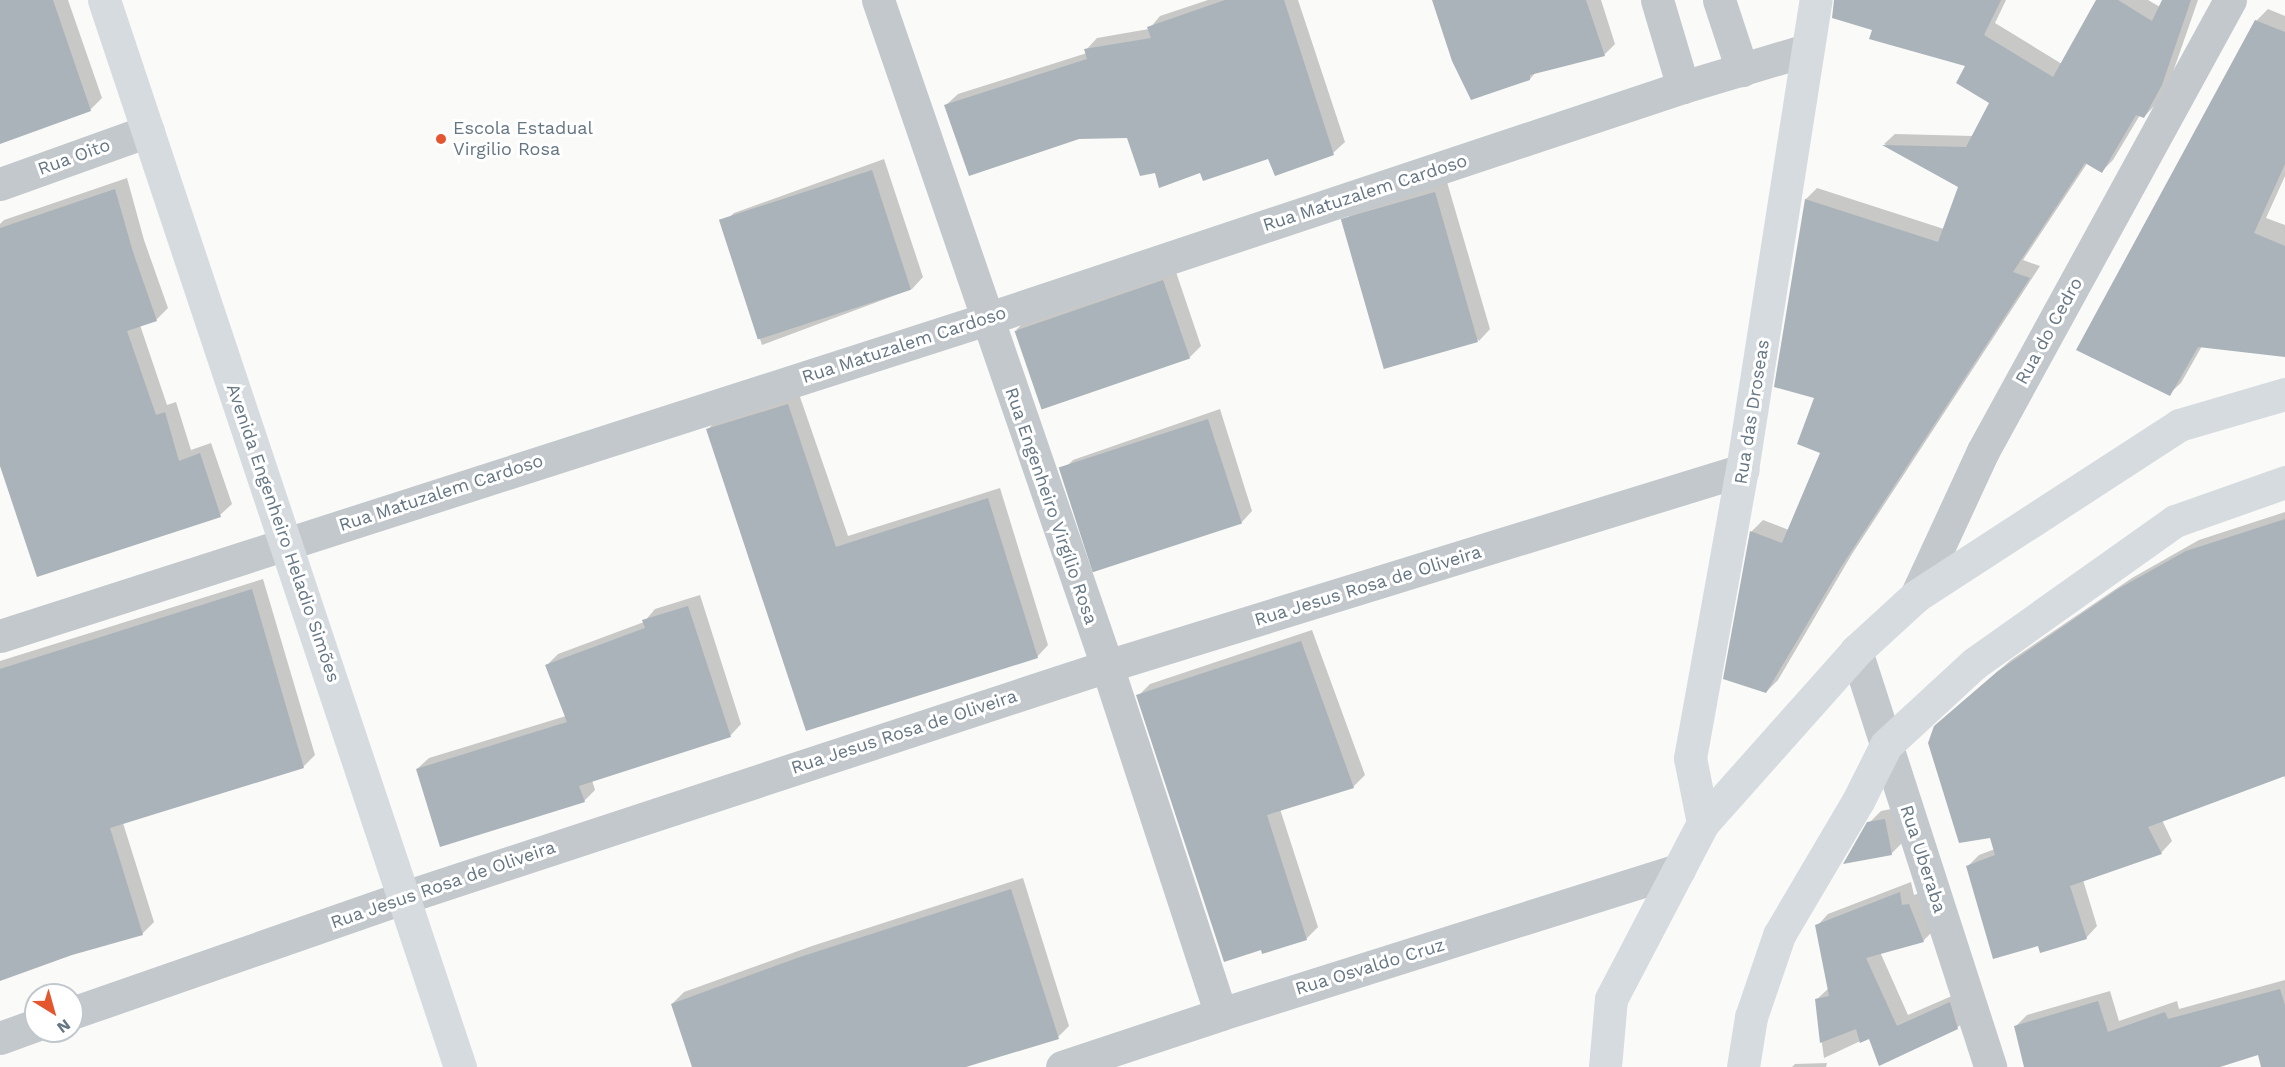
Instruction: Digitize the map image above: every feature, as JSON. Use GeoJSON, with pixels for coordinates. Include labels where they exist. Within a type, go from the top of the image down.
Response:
{"type":"FeatureCollection","features":[{"type":"Feature","properties":{"kind":"street","name":"Avenida Engenheiro Heladio Simões"},"geometry":{"type":"LineString","coordinates":[[104,0],[460,1067]]}},
{"type":"Feature","properties":{"kind":"street","name":"Rua Engenheiro Virgílio Rosa"},"geometry":{"type":"LineString","coordinates":[[878,0],[1107,666],[1221,1014]]}},
{"type":"Feature","properties":{"kind":"street"},"geometry":{"type":"LineString","coordinates":[[1658,0],[1683,87]]}},
{"type":"Feature","properties":{"kind":"street"},"geometry":{"type":"LineString","coordinates":[[1719,0],[1742,70]]}},
{"type":"Feature","properties":{"kind":"street","name":"Rua das Droseas"},"geometry":{"type":"LineString","coordinates":[[1703,823],[1690,758],[1743,470],[1778,254],[1806,50],[1816,0]]}},
{"type":"Feature","properties":{"kind":"street","name":"Rua do Cedro"},"geometry":{"type":"LineString","coordinates":[[1605,1067],[1611,999],[1703,823],[1856,651],[1916,596],[1983,451],[2230,0]]}},
{"type":"Feature","properties":{"kind":"street","name":"Rua Matuzalem Cardoso"},"geometry":{"type":"LineString","coordinates":[[0,636],[986,319],[1683,87],[1806,50]]}},
{"type":"Feature","properties":{"kind":"street","name":"Rua Oito"},"geometry":{"type":"LineString","coordinates":[[0,184],[148,131]]}},
{"type":"Feature","properties":{"kind":"street"},"geometry":{"type":"LineString","coordinates":[[1916,596],[2179,425],[2285,394]]}},
{"type":"Feature","properties":{"kind":"street","name":"Rua Jesus Rosa de Oliveira"},"geometry":{"type":"LineString","coordinates":[[84,1009],[405,897],[1107,666],[1743,470]]}},
{"type":"Feature","properties":{"kind":"street"},"geometry":{"type":"LineString","coordinates":[[1743,1067],[1750,1017],[1779,935],[1858,801],[1886,745],[1975,663],[2175,521],[2285,482]]}},
{"type":"Feature","properties":{"kind":"street","name":"Rua Uberaba"},"geometry":{"type":"LineString","coordinates":[[1856,651],[1990,1067]]}},
{"type":"Feature","properties":{"kind":"street","name":"Rua Osvaldo Cruz"},"geometry":{"type":"LineString","coordinates":[[1062,1067],[1221,1014],[1678,870]]}},
{"type":"Feature","properties":{"kind":"street"},"geometry":{"type":"LineString","coordinates":[[0,1038],[24,1029]]}},
{"type":"Feature","properties":{"kind":"building"},"geometry":{"type":"Polygon","coordinates":[[[0,0],[53,0],[91,111],[0,144],[0,0]]]}},
{"type":"Feature","properties":{"kind":"building"},"geometry":{"type":"Polygon","coordinates":[[[1225,0],[1284,0],[1334,155],[1275,176],[1268,159],[1203,181],[1200,173],[1159,188],[1155,173],[1140,176],[1127,138],[1079,139],[969,176],[944,105],[1087,59],[1084,49],[1151,38],[1147,27],[1225,0]]]}},
{"type":"Feature","properties":{"kind":"building"},"geometry":{"type":"Polygon","coordinates":[[[1432,0],[1586,0],[1605,56],[1530,75],[1530,80],[1471,100],[1452,61],[1432,0]]]}},
{"type":"Feature","properties":{"kind":"building"},"geometry":{"type":"Polygon","coordinates":[[[1834,0],[2001,0],[1984,35],[2053,77],[2096,0],[2118,0],[2152,21],[2162,0],[2191,0],[2162,85],[2144,118],[2136,115],[2102,173],[2085,163],[2013,272],[2030,278],[1841,567],[1766,693],[1723,679],[1750,531],[1782,543],[1820,453],[1797,444],[1814,398],[1774,387],[1805,199],[1938,242],[1958,187],[1882,145],[1966,147],[1989,103],[1956,83],[1965,66],[1869,39],[1872,30],[1832,18],[1834,0]]]}},
{"type":"Feature","properties":{"kind":"building"},"geometry":{"type":"Polygon","coordinates":[[[2255,20],[2285,32],[2285,164],[2254,233],[2285,246],[2285,357],[2198,347],[2170,396],[2076,350],[2255,20]]]}},
{"type":"Feature","properties":{"kind":"building"},"geometry":{"type":"Polygon","coordinates":[[[872,170],[911,290],[758,340],[719,220],[872,170]]]}},
{"type":"Feature","properties":{"kind":"building"},"geometry":{"type":"Polygon","coordinates":[[[115,189],[133,252],[157,321],[127,331],[156,415],[165,412],[179,461],[200,453],[221,517],[37,577],[0,466],[0,228],[115,189]]]}},
{"type":"Feature","properties":{"kind":"building"},"geometry":{"type":"Polygon","coordinates":[[[1435,192],[1478,342],[1384,369],[1341,219],[1435,192]]]}},
{"type":"Feature","properties":{"kind":"building"},"geometry":{"type":"Polygon","coordinates":[[[1163,280],[1190,358],[1042,410],[1015,331],[1163,280]]]}},
{"type":"Feature","properties":{"kind":"building"},"geometry":{"type":"Polygon","coordinates":[[[788,404],[836,547],[988,498],[1038,658],[806,731],[706,429],[788,404]]]}},
{"type":"Feature","properties":{"kind":"building"},"geometry":{"type":"Polygon","coordinates":[[[1208,419],[1242,524],[1093,572],[1059,468],[1208,419]]]}},
{"type":"Feature","properties":{"kind":"building"},"geometry":{"type":"Polygon","coordinates":[[[2285,519],[2285,776],[2148,827],[2162,854],[2070,886],[2087,939],[2040,953],[2038,946],[1993,959],[1966,866],[1995,855],[1990,838],[1959,843],[1928,743],[1934,726],[1998,671],[2118,589],[2186,551],[2285,519]]]}},
{"type":"Feature","properties":{"kind":"building"},"geometry":{"type":"Polygon","coordinates":[[[252,589],[304,768],[110,828],[143,935],[72,955],[0,981],[0,669],[252,589]]]}},
{"type":"Feature","properties":{"kind":"building"},"geometry":{"type":"Polygon","coordinates":[[[688,606],[731,737],[579,786],[585,802],[440,847],[416,769],[567,722],[545,665],[645,628],[642,620],[688,606]]]}},
{"type":"Feature","properties":{"kind":"building"},"geometry":{"type":"Polygon","coordinates":[[[1301,641],[1354,788],[1267,815],[1307,940],[1262,954],[1261,950],[1224,962],[1136,695],[1301,641]]]}},
{"type":"Feature","properties":{"kind":"building"},"geometry":{"type":"Polygon","coordinates":[[[1885,819],[1892,855],[1843,864],[1867,822],[1885,819]]]}},
{"type":"Feature","properties":{"kind":"building"},"geometry":{"type":"Polygon","coordinates":[[[1011,889],[1059,1039],[966,1067],[692,1067],[671,1004],[800,957],[1011,889]]]}},
{"type":"Feature","properties":{"kind":"building"},"geometry":{"type":"Polygon","coordinates":[[[1900,892],[1902,905],[1909,904],[1924,942],[1866,958],[1897,1026],[1950,1002],[1958,1029],[1879,1066],[1869,1039],[1860,1043],[1856,1029],[1820,1043],[1815,999],[1829,996],[1815,925],[1900,892]]]}},
{"type":"Feature","properties":{"kind":"building"},"geometry":{"type":"Polygon","coordinates":[[[2280,989],[2285,1005],[2285,1067],[2261,1067],[2258,1055],[2220,1067],[2024,1067],[2014,1026],[2098,1001],[2108,1032],[2165,1012],[2168,1019],[2280,989]]]}},
{"type":"Feature","properties":{"kind":"place","name":"Escola Estadual Virgilio Rosa"},"geometry":{"type":"Point","coordinates":[441,139]}}]}
